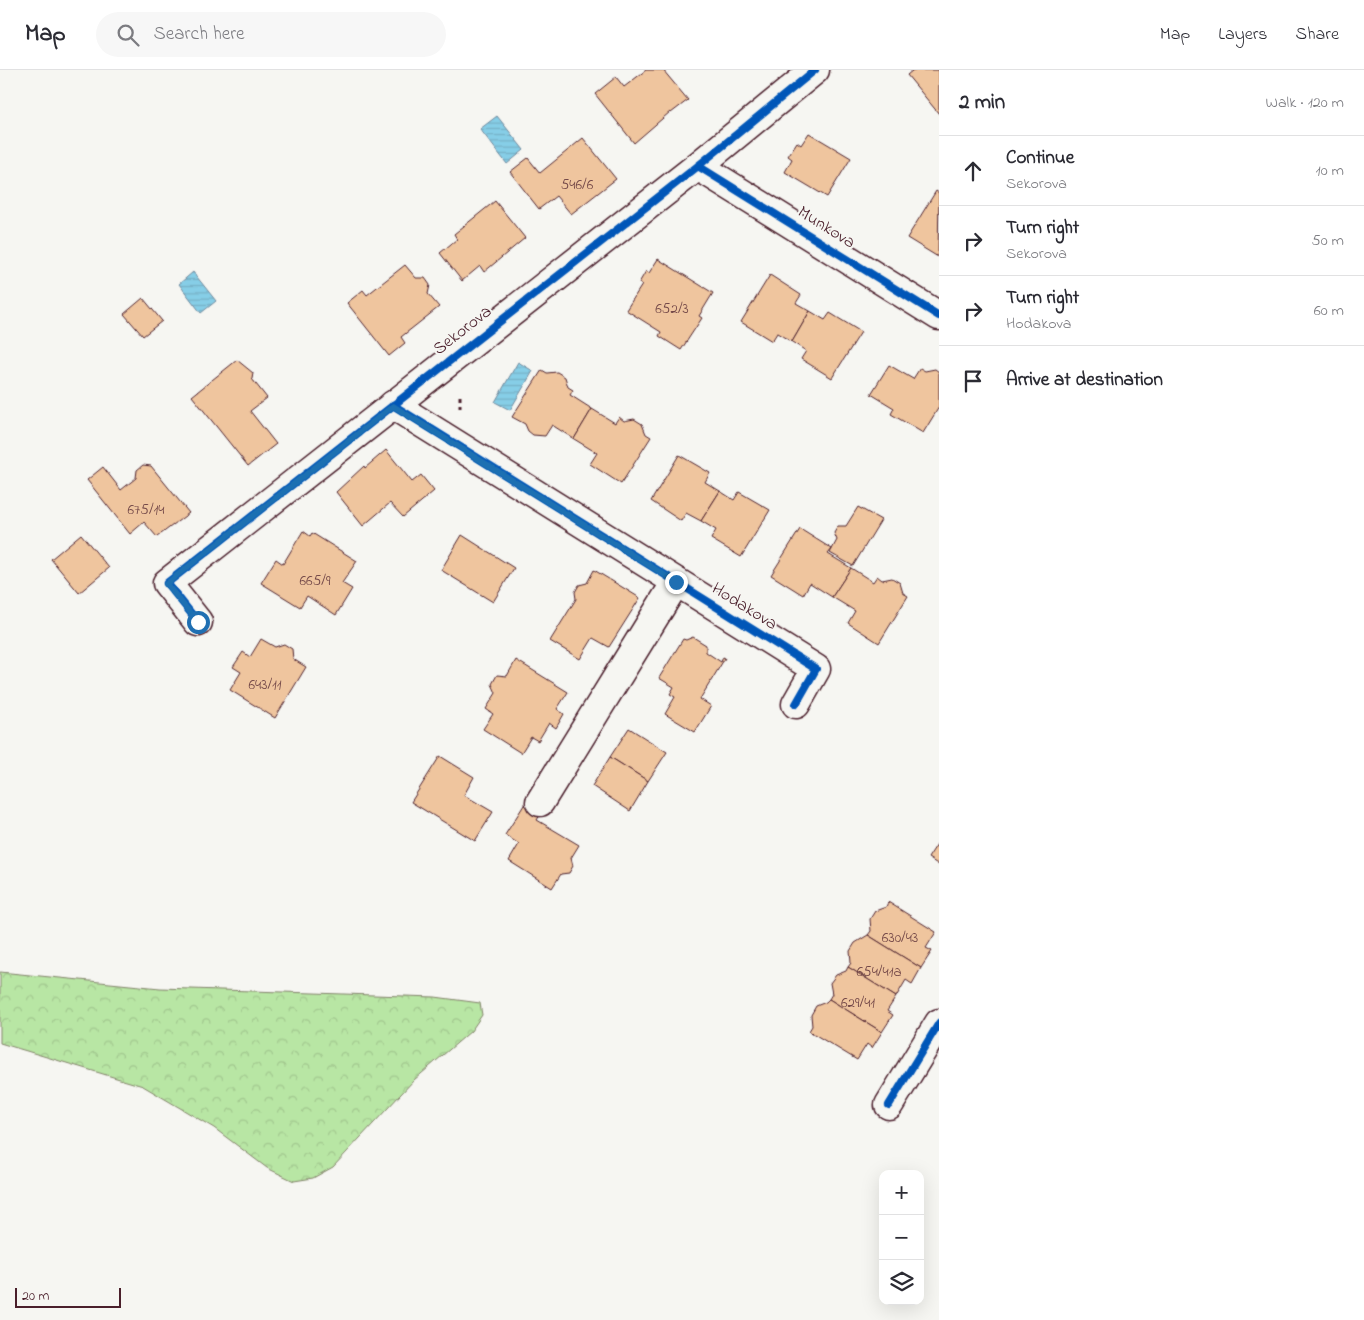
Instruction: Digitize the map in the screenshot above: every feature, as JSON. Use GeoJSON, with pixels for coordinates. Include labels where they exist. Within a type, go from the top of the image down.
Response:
{"type":"FeatureCollection","features":[{"type":"Feature","properties":{"kind":"street","name":"Sekorova"},"geometry":{"type":"LineString","coordinates":[[198,622],[166,584],[698,166],[815,70]]}},
{"type":"Feature","properties":{"kind":"street","name":"Munkova"},"geometry":{"type":"LineString","coordinates":[[698,166],[939,316]]}},
{"type":"Feature","properties":{"kind":"street","name":"Hodakova"},"geometry":{"type":"LineString","coordinates":[[393,406],[816,669],[796,704]]}},
{"type":"Feature","properties":{"kind":"street"},"geometry":{"type":"LineString","coordinates":[[540,802],[676,582]]}},
{"type":"Feature","properties":{"kind":"street"},"geometry":{"type":"LineString","coordinates":[[889,1105],[939,1024]]}},
{"type":"Feature","properties":{"kind":"path"},"geometry":{"type":"LineString","coordinates":[[461,412],[459,404],[462,386]]}},
{"type":"Feature","properties":{"kind":"green space"},"geometry":{"type":"Polygon","coordinates":[[[0,972],[160,988],[435,997],[480,1003],[482,1015],[471,1031],[414,1080],[333,1167],[313,1178],[294,1181],[267,1168],[214,1128],[143,1086],[0,1043],[0,972]]]}},
{"type":"Feature","properties":{"kind":"water"},"geometry":{"type":"Polygon","coordinates":[[[497,116],[524,150],[507,164],[480,129],[497,116]]]}},
{"type":"Feature","properties":{"kind":"water"},"geometry":{"type":"Polygon","coordinates":[[[193,272],[216,301],[201,313],[179,284],[193,272]]]}},
{"type":"Feature","properties":{"kind":"water"},"geometry":{"type":"Polygon","coordinates":[[[518,362],[533,371],[510,410],[495,402],[518,362]]]}},
{"type":"Feature","properties":{"kind":"building"},"geometry":{"type":"Polygon","coordinates":[[[646,70],[663,70],[688,100],[670,112],[634,143],[595,94],[616,77],[624,87],[646,70]]]}},
{"type":"Feature","properties":{"kind":"building"},"geometry":{"type":"Polygon","coordinates":[[[913,70],[939,70],[939,114],[907,75],[913,70]]]}},
{"type":"Feature","properties":{"kind":"building"},"geometry":{"type":"Polygon","coordinates":[[[809,133],[851,158],[827,197],[785,172],[792,159],[788,156],[797,142],[801,145],[809,133]]]}},
{"type":"Feature","properties":{"kind":"building"},"geometry":{"type":"Polygon","coordinates":[[[583,138],[616,179],[571,214],[556,196],[539,209],[510,172],[528,158],[540,173],[583,138]]]}},
{"type":"Feature","properties":{"kind":"building"},"geometry":{"type":"Polygon","coordinates":[[[936,191],[939,193],[938,257],[907,238],[936,191]]]}},
{"type":"Feature","properties":{"kind":"building"},"geometry":{"type":"Polygon","coordinates":[[[495,201],[525,238],[484,272],[480,266],[462,281],[440,253],[457,239],[454,234],[495,201]]]}},
{"type":"Feature","properties":{"kind":"building"},"geometry":{"type":"Polygon","coordinates":[[[658,259],[713,293],[699,316],[702,318],[681,350],[659,336],[661,332],[626,310],[642,285],[639,283],[646,271],[649,273],[658,259]]]}},
{"type":"Feature","properties":{"kind":"building"},"geometry":{"type":"Polygon","coordinates":[[[405,265],[416,278],[425,278],[430,285],[428,294],[439,307],[401,337],[405,343],[389,356],[347,303],[363,290],[367,295],[405,265]]]}},
{"type":"Feature","properties":{"kind":"building"},"geometry":{"type":"Polygon","coordinates":[[[770,275],[801,295],[796,303],[810,311],[792,342],[777,333],[772,341],[741,322],[770,275]]]}},
{"type":"Feature","properties":{"kind":"building"},"geometry":{"type":"Polygon","coordinates":[[[143,298],[162,321],[143,336],[124,314],[143,298]]]}},
{"type":"Feature","properties":{"kind":"building"},"geometry":{"type":"Polygon","coordinates":[[[810,311],[825,320],[830,313],[861,332],[832,378],[801,359],[806,351],[792,342],[810,311]]]}},
{"type":"Feature","properties":{"kind":"building"},"geometry":{"type":"Polygon","coordinates":[[[237,360],[253,373],[252,379],[267,398],[250,411],[276,444],[248,466],[192,396],[237,360]]]}},
{"type":"Feature","properties":{"kind":"building"},"geometry":{"type":"Polygon","coordinates":[[[889,365],[913,379],[920,368],[925,371],[935,369],[939,372],[939,407],[923,433],[891,414],[894,408],[871,394],[889,365]]]}},
{"type":"Feature","properties":{"kind":"building"},"geometry":{"type":"Polygon","coordinates":[[[542,370],[547,373],[557,372],[565,377],[568,387],[573,390],[570,395],[592,409],[574,439],[552,425],[545,436],[533,435],[528,431],[525,424],[512,417],[542,370]]]}},
{"type":"Feature","properties":{"kind":"building"},"geometry":{"type":"Polygon","coordinates":[[[592,409],[615,423],[619,417],[624,421],[634,419],[642,424],[646,434],[651,437],[621,484],[590,464],[597,453],[574,439],[592,409]]]}},
{"type":"Feature","properties":{"kind":"building"},"geometry":{"type":"Polygon","coordinates":[[[386,450],[412,482],[421,475],[434,491],[403,517],[390,503],[363,526],[336,492],[364,466],[365,468],[386,450]]]}},
{"type":"Feature","properties":{"kind":"building"},"geometry":{"type":"Polygon","coordinates":[[[679,455],[710,473],[705,482],[720,491],[701,521],[686,513],[681,521],[651,501],[679,455]]]}},
{"type":"Feature","properties":{"kind":"building"},"geometry":{"type":"Polygon","coordinates":[[[143,465],[151,466],[189,513],[157,537],[144,522],[130,534],[87,480],[103,467],[121,490],[136,478],[137,470],[143,465]]]}},
{"type":"Feature","properties":{"kind":"building"},"geometry":{"type":"Polygon","coordinates":[[[720,491],[734,500],[739,492],[770,510],[741,557],[711,539],[716,530],[701,521],[720,491]]]}},
{"type":"Feature","properties":{"kind":"building"},"geometry":{"type":"Polygon","coordinates":[[[858,507],[881,520],[853,566],[830,553],[837,540],[834,533],[838,526],[846,526],[858,507]]]}},
{"type":"Feature","properties":{"kind":"building"},"geometry":{"type":"Polygon","coordinates":[[[800,529],[832,549],[828,554],[851,568],[832,597],[810,583],[803,595],[771,575],[800,529]]]}},
{"type":"Feature","properties":{"kind":"building"},"geometry":{"type":"Polygon","coordinates":[[[303,531],[310,536],[312,533],[357,561],[342,583],[352,589],[336,615],[307,596],[300,607],[261,583],[276,559],[283,564],[303,531]]]}},
{"type":"Feature","properties":{"kind":"building"},"geometry":{"type":"Polygon","coordinates":[[[81,534],[109,568],[79,593],[51,559],[81,534]]]}},
{"type":"Feature","properties":{"kind":"building"},"geometry":{"type":"Polygon","coordinates":[[[462,535],[514,568],[493,602],[441,570],[462,535]]]}},
{"type":"Feature","properties":{"kind":"building"},"geometry":{"type":"Polygon","coordinates":[[[851,568],[873,582],[877,576],[882,580],[892,578],[900,583],[903,593],[908,596],[879,643],[848,623],[855,611],[832,597],[851,568]]]}},
{"type":"Feature","properties":{"kind":"building"},"geometry":{"type":"Polygon","coordinates":[[[594,570],[640,598],[609,647],[593,638],[580,659],[550,641],[576,599],[575,592],[579,585],[587,583],[594,570]]]}},
{"type":"Feature","properties":{"kind":"building"},"geometry":{"type":"Polygon","coordinates":[[[693,637],[706,645],[706,652],[721,662],[723,657],[725,658],[700,699],[711,706],[695,732],[665,714],[675,697],[670,694],[674,687],[659,678],[683,639],[686,640],[693,637]]]}},
{"type":"Feature","properties":{"kind":"building"},"geometry":{"type":"Polygon","coordinates":[[[261,639],[275,647],[284,644],[292,649],[293,659],[306,667],[275,718],[230,690],[241,672],[233,667],[243,652],[250,657],[261,639]]]}},
{"type":"Feature","properties":{"kind":"building"},"geometry":{"type":"Polygon","coordinates":[[[516,660],[568,692],[557,709],[564,714],[556,728],[549,723],[538,741],[531,737],[521,753],[483,729],[493,714],[486,709],[496,693],[492,684],[497,675],[507,676],[516,660]]]}},
{"type":"Feature","properties":{"kind":"building"},"geometry":{"type":"Polygon","coordinates":[[[629,728],[667,752],[648,781],[610,757],[629,728]]]}},
{"type":"Feature","properties":{"kind":"building"},"geometry":{"type":"Polygon","coordinates":[[[440,756],[474,777],[464,795],[493,812],[475,841],[411,802],[440,756]]]}},
{"type":"Feature","properties":{"kind":"building"},"geometry":{"type":"Polygon","coordinates":[[[610,757],[648,781],[630,811],[592,786],[610,757]]]}},
{"type":"Feature","properties":{"kind":"building"},"geometry":{"type":"Polygon","coordinates":[[[524,805],[540,815],[537,820],[579,845],[571,858],[573,866],[569,873],[561,874],[552,888],[509,861],[519,844],[505,835],[524,805]]]}},
{"type":"Feature","properties":{"kind":"building"},"geometry":{"type":"Polygon","coordinates":[[[939,841],[939,865],[928,858],[939,841]]]}},
{"type":"Feature","properties":{"kind":"building"},"geometry":{"type":"Polygon","coordinates":[[[888,902],[936,932],[926,948],[932,951],[921,968],[868,935],[871,931],[870,919],[875,911],[886,907],[888,902]]]}},
{"type":"Feature","properties":{"kind":"building"},"geometry":{"type":"Polygon","coordinates":[[[868,935],[921,968],[912,984],[906,980],[896,997],[848,967],[851,963],[850,951],[855,943],[868,935]]]}},
{"type":"Feature","properties":{"kind":"building"},"geometry":{"type":"Polygon","coordinates":[[[848,967],[896,997],[887,1011],[893,1015],[882,1032],[829,999],[832,994],[830,983],[836,975],[846,971],[848,967]]]}},
{"type":"Feature","properties":{"kind":"building"},"geometry":{"type":"Polygon","coordinates":[[[829,999],[882,1032],[872,1048],[867,1044],[857,1060],[809,1031],[812,1026],[811,1015],[816,1006],[829,999]]]}},
{"type":"Feature","properties":{"kind":"cycle path"},"geometry":{"type":"LineString","coordinates":[[198,622],[167,583],[698,166],[815,70]]}},
{"type":"Feature","properties":{"kind":"cycle path"},"geometry":{"type":"LineString","coordinates":[[698,166],[939,316]]}},
{"type":"Feature","properties":{"kind":"cycle path"},"geometry":{"type":"LineString","coordinates":[[393,405],[816,669],[796,704]]}},
{"type":"Feature","properties":{"kind":"cycle path"},"geometry":{"type":"LineString","coordinates":[[889,1105],[939,1023]]}},
{"type":"Feature","properties":{"kind":"route"},"geometry":{"type":"LineString","coordinates":[[198,622],[166,584],[393,406],[676,582]]}}]}
